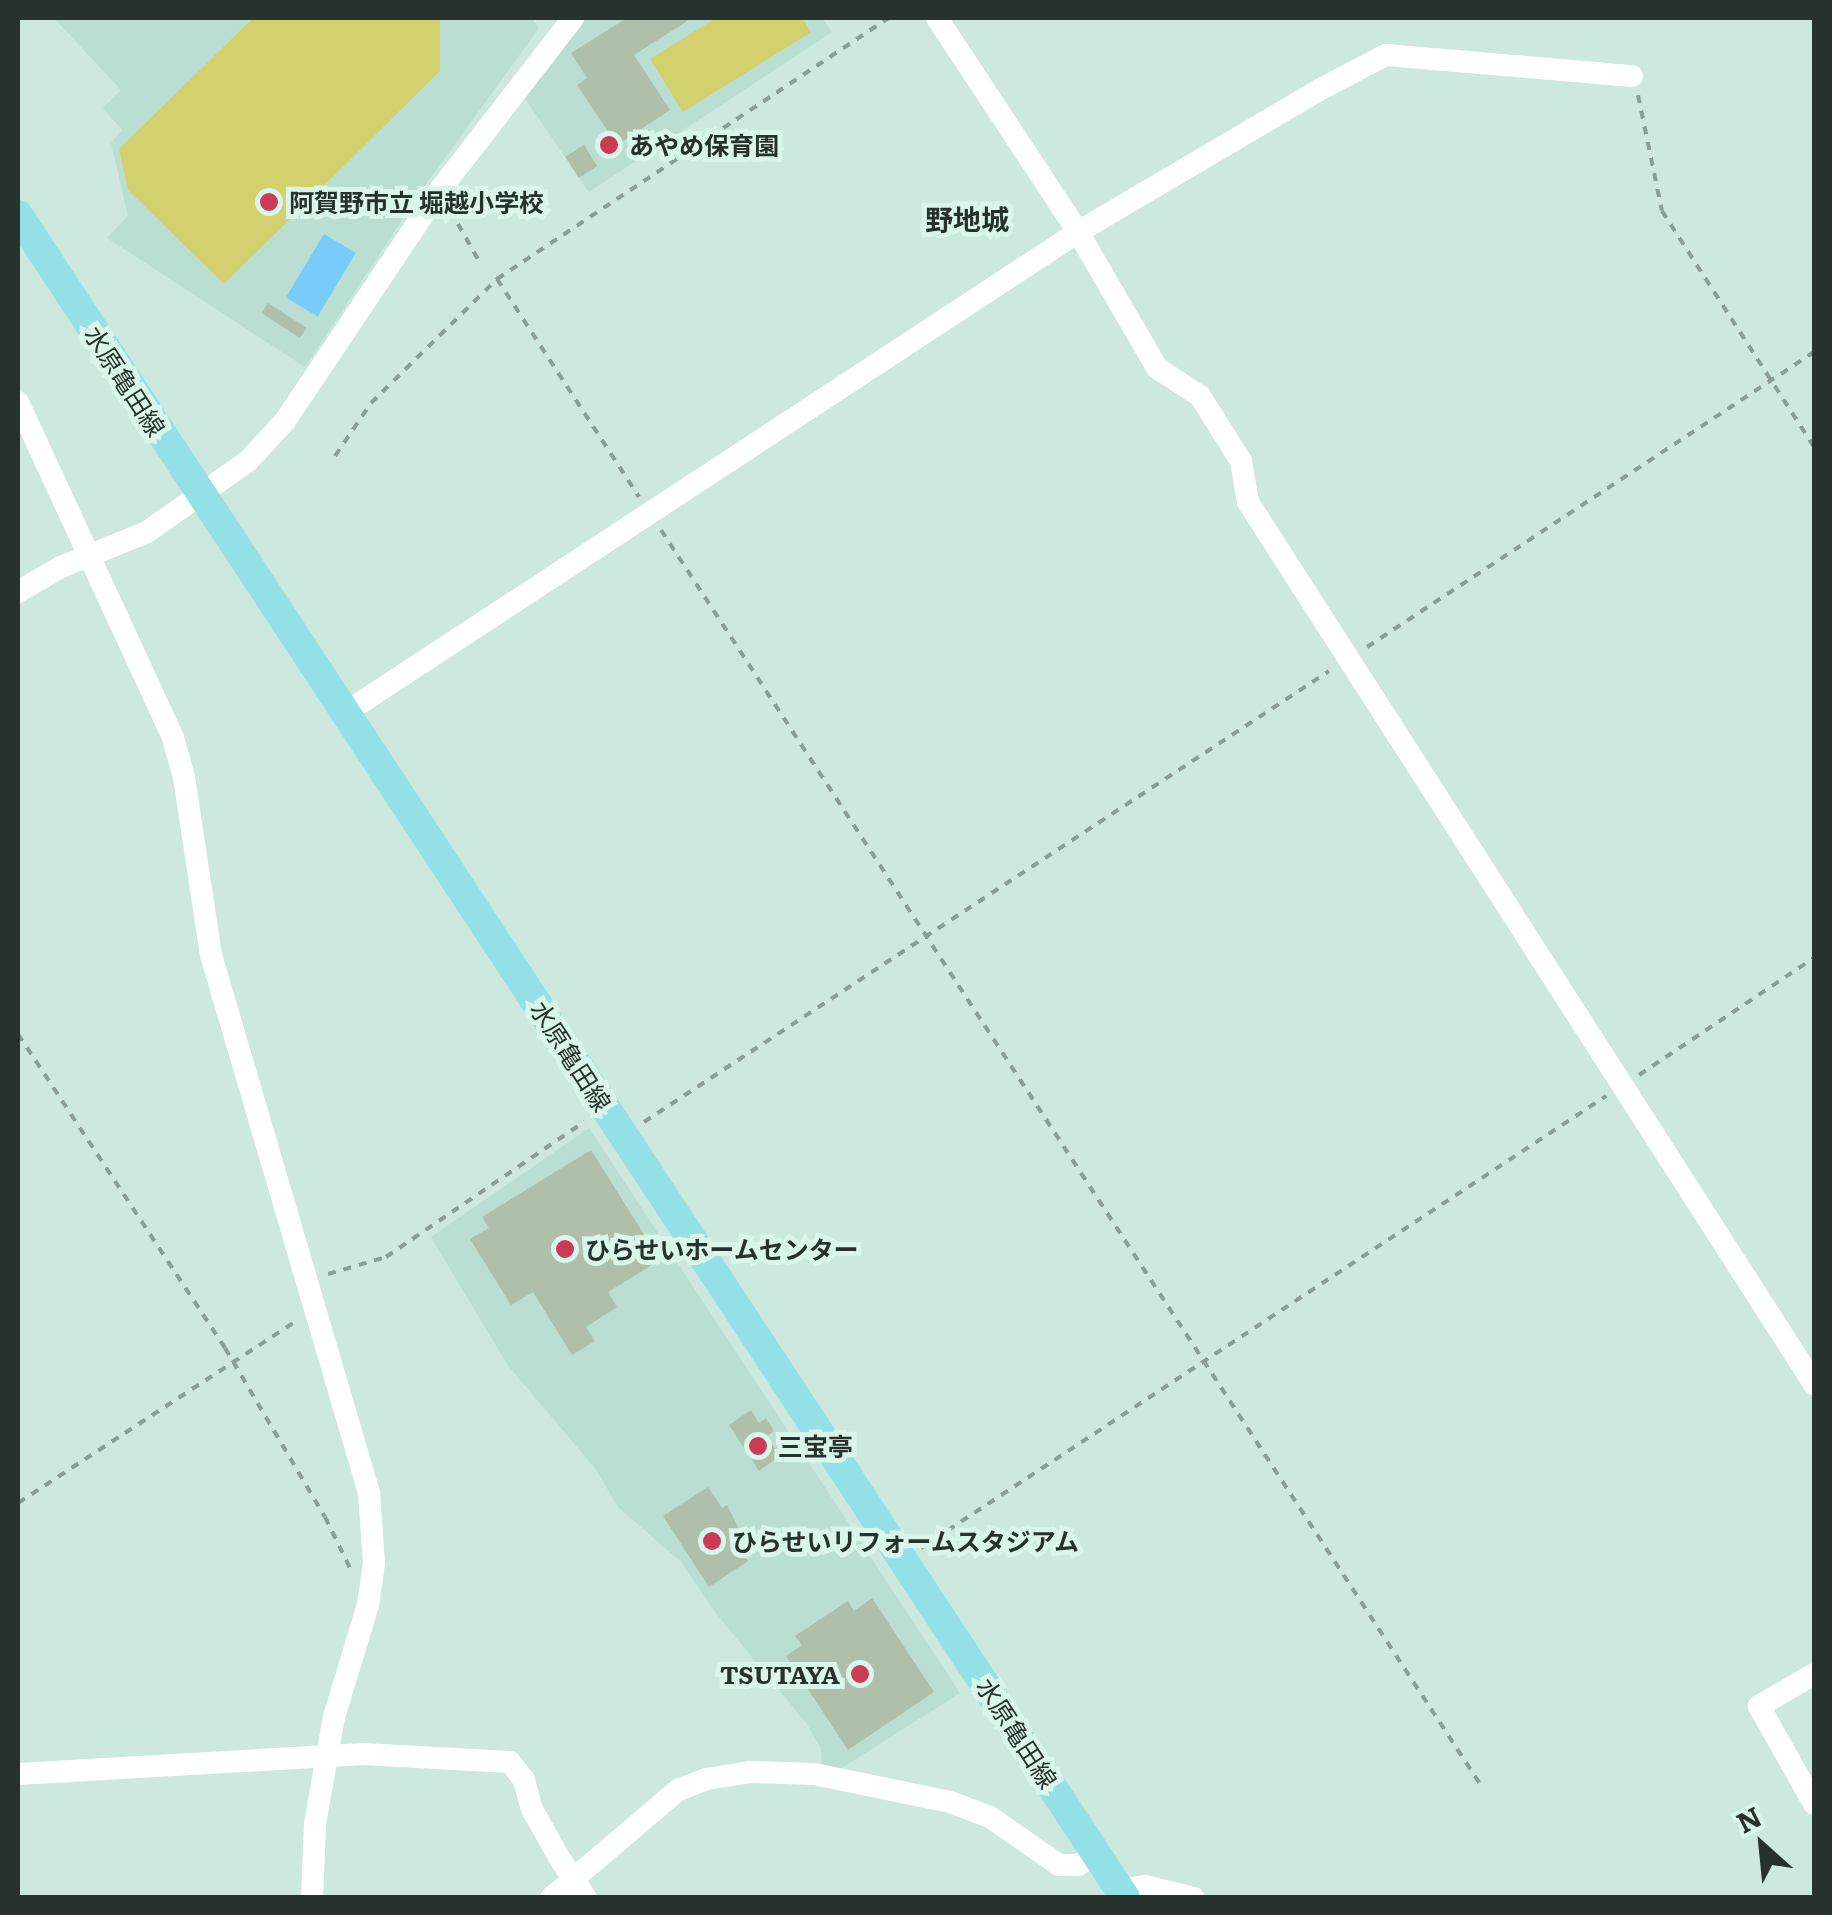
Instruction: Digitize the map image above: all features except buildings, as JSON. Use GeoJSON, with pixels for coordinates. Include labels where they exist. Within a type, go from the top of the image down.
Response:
{"type":"FeatureCollection","features":[{"type":"Feature","properties":{"kind":"main road","name":"水原亀田線"},"geometry":{"type":"LineString","coordinates":[[18,215],[200,497],[346,712],[1123,1894]]}},
{"type":"Feature","properties":{"kind":"street"},"geometry":{"type":"LineString","coordinates":[[18,592],[62,567],[89,560],[147,532],[248,461],[284,422],[439,192],[573,18]]}},
{"type":"Feature","properties":{"kind":"street"},"geometry":{"type":"LineString","coordinates":[[937,18],[1078,232],[1158,368],[1200,396],[1241,461],[1248,502],[1814,1384]]}},
{"type":"Feature","properties":{"kind":"street"},"geometry":{"type":"LineString","coordinates":[[346,712],[1078,232],[1317,91],[1386,55],[1632,76]]}},
{"type":"Feature","properties":{"kind":"street"},"geometry":{"type":"LineString","coordinates":[[18,402],[173,738],[184,777],[211,955],[313,1311],[349,1413],[369,1493],[374,1563],[368,1606],[334,1717],[315,1824],[312,1898]]}},
{"type":"Feature","properties":{"kind":"street"},"geometry":{"type":"LineString","coordinates":[[1814,1674],[1759,1706],[1814,1804]]}},
{"type":"Feature","properties":{"kind":"street"},"geometry":{"type":"LineString","coordinates":[[18,1774],[363,1754],[510,1762],[580,1888]]}},
{"type":"Feature","properties":{"kind":"street"},"geometry":{"type":"LineString","coordinates":[[551,1898],[580,1888],[678,1790],[706,1779],[751,1772],[814,1774],[950,1802],[990,1817],[1059,1865],[1078,1865],[1097,1854]]}},
{"type":"Feature","properties":{"kind":"street"},"geometry":{"type":"LineString","coordinates":[[1123,1894],[1145,1886],[1194,1898]]}},
{"type":"Feature","properties":{"kind":"path"},"geometry":{"type":"LineString","coordinates":[[335,456],[371,403],[497,279],[888,18]]}},
{"type":"Feature","properties":{"kind":"path"},"geometry":{"type":"LineString","coordinates":[[1632,76],[1662,211],[1814,447]]}},
{"type":"Feature","properties":{"kind":"path"},"geometry":{"type":"LineString","coordinates":[[439,192],[482,266]]}},
{"type":"Feature","properties":{"kind":"path"},"geometry":{"type":"LineString","coordinates":[[497,279],[1482,1787]]}},
{"type":"Feature","properties":{"kind":"path"},"geometry":{"type":"LineString","coordinates":[[623,1136],[1814,352]]}},
{"type":"Feature","properties":{"kind":"path"},"geometry":{"type":"LineString","coordinates":[[904,1559],[1814,958]]}},
{"type":"Feature","properties":{"kind":"path"},"geometry":{"type":"LineString","coordinates":[[18,1034],[233,1361],[325,1517],[351,1570]]}},
{"type":"Feature","properties":{"kind":"path"},"geometry":{"type":"LineString","coordinates":[[304,1281],[386,1257],[605,1108]]}},
{"type":"Feature","properties":{"kind":"path"},"geometry":{"type":"LineString","coordinates":[[18,1503],[313,1311]]}},
{"type":"Feature","properties":{"kind":"shaded area","name":"阿賀野市立 堀越小学校"},"geometry":{"type":"Polygon","coordinates":[[[54,18],[532,18],[539,28],[424,187],[305,367],[107,238],[128,216],[111,143],[122,130],[103,108],[121,90],[54,18]]]}},
{"type":"Feature","properties":{"kind":"shaded area"},"geometry":{"type":"Polygon","coordinates":[[[253,18],[440,18],[440,71],[224,284],[128,190],[119,149],[253,18]]]}},
{"type":"Feature","properties":{"kind":"shaded area","name":"あやめ保育園"},"geometry":{"type":"Polygon","coordinates":[[[585,18],[822,18],[832,32],[589,192],[524,97],[585,18]]]}},
{"type":"Feature","properties":{"kind":"shaded area"},"geometry":{"type":"Polygon","coordinates":[[[716,18],[802,18],[811,32],[683,112],[650,59],[716,18]]]}},
{"type":"Feature","properties":{"kind":"shaded area"},"geometry":{"type":"Polygon","coordinates":[[[589,1128],[960,1693],[840,1769],[822,1765],[821,1749],[807,1724],[715,1612],[681,1562],[618,1507],[597,1471],[507,1364],[431,1237],[589,1128]]]}},
{"type":"Feature","properties":{"kind":"water"},"geometry":{"type":"Polygon","coordinates":[[[324,234],[356,253],[318,316],[286,297],[324,234]]]}},
{"type":"Feature","properties":{"kind":"place","name":"あやめ保育園"},"geometry":{"type":"Point","coordinates":[609,145]}},
{"type":"Feature","properties":{"kind":"place","name":"阿賀野市立 堀越小学校"},"geometry":{"type":"Point","coordinates":[269,202]}},
{"type":"Feature","properties":{"kind":"place","name":"ひらせいホームセンター"},"geometry":{"type":"Point","coordinates":[565,1249]}},
{"type":"Feature","properties":{"kind":"place","name":"三宝亭"},"geometry":{"type":"Point","coordinates":[758,1446]}},
{"type":"Feature","properties":{"kind":"place","name":"ひらせいリフォームスタジアム"},"geometry":{"type":"Point","coordinates":[712,1541]}},
{"type":"Feature","properties":{"kind":"place","name":"TSUTAYA"},"geometry":{"type":"Point","coordinates":[860,1674]}},
{"type":"Feature","properties":{"kind":"district","name":"野地城"},"geometry":{"type":"Point","coordinates":[967,218]}}]}
